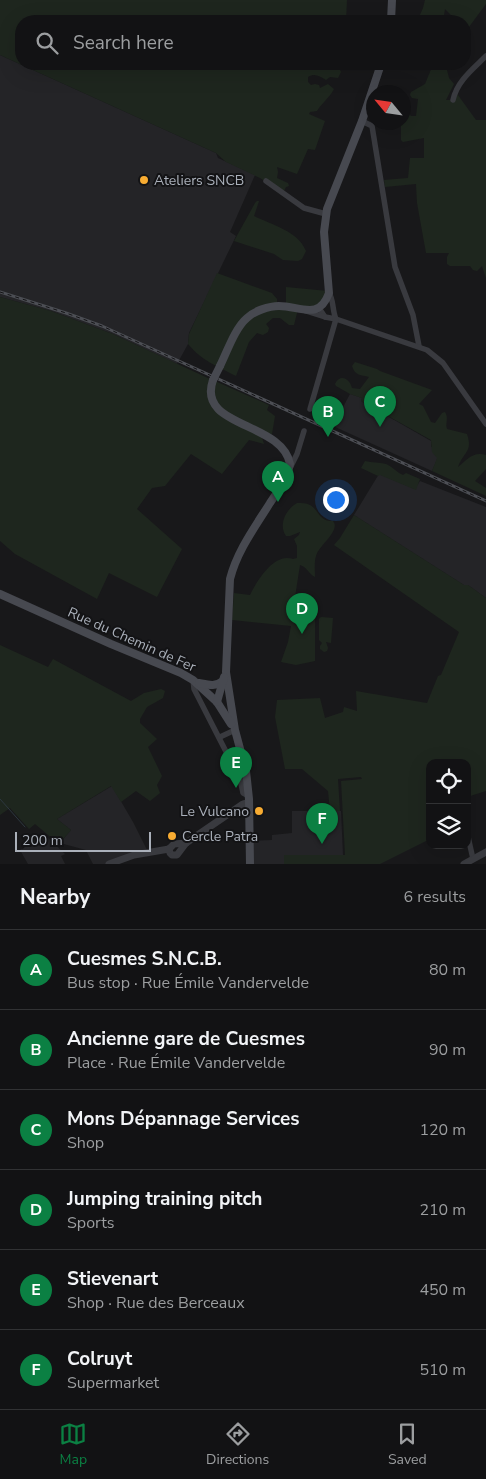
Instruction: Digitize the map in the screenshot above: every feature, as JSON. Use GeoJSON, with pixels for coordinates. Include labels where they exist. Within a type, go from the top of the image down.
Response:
{"type":"FeatureCollection","features":[{"type":"Feature","properties":{"kind":"main road"},"geometry":{"type":"LineString","coordinates":[[391,15],[392,0]]}},
{"type":"Feature","properties":{"kind":"main road"},"geometry":{"type":"LineString","coordinates":[[250,864],[250,810],[246,772],[235,730],[226,672],[230,589],[233,570],[243,547],[284,481],[289,470],[289,461],[279,446],[260,432],[231,418],[217,408],[212,402],[210,393],[213,380],[220,366],[239,329],[248,317],[270,307],[277,306],[306,310],[321,307],[326,301],[329,293],[324,232],[326,214],[330,198],[362,121],[379,70]]}},
{"type":"Feature","properties":{"kind":"main road","name":"Rue du Chemin de Fer"},"geometry":{"type":"LineString","coordinates":[[0,594],[181,673],[195,681],[217,702],[235,730]]}},
{"type":"Feature","properties":{"kind":"main road"},"geometry":{"type":"LineString","coordinates":[[217,702],[226,672]]}},
{"type":"Feature","properties":{"kind":"main road"},"geometry":{"type":"LineString","coordinates":[[195,681],[213,686],[223,681]]}},
{"type":"Feature","properties":{"kind":"main road"},"geometry":{"type":"LineString","coordinates":[[217,702],[224,699],[228,694]]}},
{"type":"Feature","properties":{"kind":"street"},"geometry":{"type":"LineString","coordinates":[[453,100],[459,84],[486,56]]}},
{"type":"Feature","properties":{"kind":"street"},"geometry":{"type":"LineString","coordinates":[[362,121],[372,126],[395,267],[413,315],[419,346]]}},
{"type":"Feature","properties":{"kind":"street"},"geometry":{"type":"LineString","coordinates":[[266,181],[304,208],[326,214]]}},
{"type":"Feature","properties":{"kind":"street"},"geometry":{"type":"LineString","coordinates":[[310,409],[336,319],[333,312],[332,297],[329,293]]}},
{"type":"Feature","properties":{"kind":"street"},"geometry":{"type":"LineString","coordinates":[[321,307],[333,312]]}},
{"type":"Feature","properties":{"kind":"street"},"geometry":{"type":"LineString","coordinates":[[321,307],[326,317]]}},
{"type":"Feature","properties":{"kind":"street"},"geometry":{"type":"LineString","coordinates":[[306,310],[427,350],[443,363],[486,424]]}},
{"type":"Feature","properties":{"kind":"street"},"geometry":{"type":"LineString","coordinates":[[289,470],[304,430]]}},
{"type":"Feature","properties":{"kind":"street"},"geometry":{"type":"LineString","coordinates":[[109,864],[134,855],[169,849],[172,845],[182,845],[249,799],[243,793],[240,779],[194,689],[195,681]]}},
{"type":"Feature","properties":{"kind":"street"},"geometry":{"type":"LineString","coordinates":[[220,737],[235,730]]}},
{"type":"Feature","properties":{"kind":"street"},"geometry":{"type":"LineString","coordinates":[[238,808],[250,810]]}},
{"type":"Feature","properties":{"kind":"street"},"geometry":{"type":"LineString","coordinates":[[169,849],[171,854],[177,859],[182,845]]}},
{"type":"Feature","properties":{"kind":"street"},"geometry":{"type":"LineString","coordinates":[[471,849],[473,859]]}},
{"type":"Feature","properties":{"kind":"street"},"geometry":{"type":"LineString","coordinates":[[464,864],[486,852]]}},
{"type":"Feature","properties":{"kind":"shaded area"},"geometry":{"type":"Polygon","coordinates":[[[0,0],[347,0],[346,15],[15,15],[15,62],[0,55],[0,0]]]}},
{"type":"Feature","properties":{"kind":"shaded area"},"geometry":{"type":"Polygon","coordinates":[[[425,0],[486,0],[486,4],[471,24],[471,15],[451,15],[445,9],[444,15],[420,15],[425,0]]]}},
{"type":"Feature","properties":{"kind":"shaded area"},"geometry":{"type":"Polygon","coordinates":[[[0,55],[15,62],[15,70],[33,70],[216,153],[218,158],[255,175],[230,232],[236,236],[189,333],[188,344],[177,364],[113,334],[51,311],[0,297],[0,55]]]}},
{"type":"Feature","properties":{"kind":"shaded area"},"geometry":{"type":"Polygon","coordinates":[[[33,70],[340,70],[338,78],[330,77],[326,80],[315,75],[308,77],[308,82],[311,85],[319,85],[320,88],[328,84],[334,89],[317,111],[310,112],[309,114],[325,121],[315,150],[308,149],[297,174],[277,167],[277,178],[288,183],[289,186],[286,187],[283,193],[260,178],[226,162],[216,153],[33,70]]]}},
{"type":"Feature","properties":{"kind":"shaded area"},"geometry":{"type":"Polygon","coordinates":[[[431,70],[447,70],[449,78],[454,84],[446,100],[453,100],[455,91],[476,120],[486,120],[486,278],[482,266],[477,271],[473,270],[470,266],[450,266],[447,264],[449,253],[426,253],[417,203],[416,184],[385,187],[384,180],[408,178],[410,158],[424,158],[424,138],[403,142],[401,140],[401,130],[411,130],[411,116],[416,116],[418,99],[412,98],[411,92],[425,84],[431,70]]]}},
{"type":"Feature","properties":{"kind":"shaded area"},"geometry":{"type":"Polygon","coordinates":[[[257,201],[259,201],[254,216],[284,229],[297,238],[306,251],[302,259],[298,261],[283,260],[274,254],[234,241],[257,201]]]}},
{"type":"Feature","properties":{"kind":"shaded area"},"geometry":{"type":"Polygon","coordinates":[[[217,273],[272,293],[277,299],[277,305],[286,306],[286,287],[328,291],[323,305],[298,309],[294,325],[289,325],[280,318],[273,318],[266,324],[269,328],[268,332],[263,335],[257,333],[249,342],[236,376],[204,359],[188,344],[189,334],[217,273]]]}},
{"type":"Feature","properties":{"kind":"shaded area"},"geometry":{"type":"Polygon","coordinates":[[[0,297],[51,311],[113,334],[210,379],[207,391],[208,398],[216,408],[213,395],[215,381],[269,405],[267,410],[275,416],[272,434],[260,432],[264,444],[249,440],[222,474],[191,454],[165,486],[152,488],[137,509],[182,549],[157,597],[109,573],[97,599],[15,554],[0,541],[0,297]]]}},
{"type":"Feature","properties":{"kind":"shaded area"},"geometry":{"type":"Polygon","coordinates":[[[355,362],[432,390],[419,404],[423,406],[431,422],[435,423],[442,413],[445,412],[447,416],[447,429],[467,434],[469,440],[468,448],[458,467],[474,455],[486,455],[486,469],[475,481],[486,488],[486,496],[432,471],[437,458],[432,452],[431,440],[361,401],[362,398],[336,386],[335,384],[339,379],[345,378],[352,388],[360,389],[369,377],[355,372],[352,366],[355,362]]]}},
{"type":"Feature","properties":{"kind":"shaded area"},"geometry":{"type":"Polygon","coordinates":[[[350,394],[362,398],[361,401],[431,441],[431,446],[438,457],[432,471],[333,426],[350,394]]]}},
{"type":"Feature","properties":{"kind":"shaded area"},"geometry":{"type":"Polygon","coordinates":[[[365,461],[386,464],[403,475],[406,473],[420,479],[416,490],[361,468],[365,461]]]}},
{"type":"Feature","properties":{"kind":"shaded area"},"geometry":{"type":"Polygon","coordinates":[[[379,474],[415,489],[420,481],[486,507],[486,598],[354,515],[379,474]]]}},
{"type":"Feature","properties":{"kind":"shaded area"},"geometry":{"type":"Polygon","coordinates":[[[297,503],[310,505],[322,518],[333,521],[335,525],[332,534],[316,556],[315,577],[300,565],[293,610],[315,613],[315,661],[296,665],[281,662],[291,626],[232,620],[234,593],[250,595],[257,582],[273,564],[286,558],[297,558],[297,546],[294,539],[300,532],[286,536],[283,522],[287,513],[297,503]]]}},
{"type":"Feature","properties":{"kind":"shaded area"},"geometry":{"type":"Polygon","coordinates":[[[354,515],[486,598],[486,791],[471,796],[471,759],[426,759],[426,841],[380,864],[284,864],[284,855],[345,855],[341,781],[362,779],[361,777],[338,779],[340,811],[330,811],[328,791],[302,769],[285,769],[275,717],[277,700],[320,698],[325,718],[343,712],[344,707],[357,711],[356,691],[427,703],[459,632],[334,545],[354,515]]]}},
{"type":"Feature","properties":{"kind":"shaded area"},"geometry":{"type":"Polygon","coordinates":[[[321,617],[333,618],[331,643],[326,642],[328,648],[324,652],[320,649],[322,643],[319,640],[319,619],[321,617]]]}},
{"type":"Feature","properties":{"kind":"shaded area"},"geometry":{"type":"Polygon","coordinates":[[[0,645],[48,667],[53,659],[131,701],[144,693],[161,689],[165,691],[163,698],[147,707],[140,719],[140,723],[157,739],[148,747],[162,776],[157,785],[160,793],[150,801],[136,791],[121,802],[111,786],[57,819],[71,830],[59,844],[35,824],[29,829],[10,808],[0,815],[0,645]]]}},
{"type":"Feature","properties":{"kind":"shaded area"},"geometry":{"type":"Polygon","coordinates":[[[112,786],[148,852],[109,864],[93,864],[86,850],[60,843],[71,830],[57,819],[112,786]]]}},
{"type":"Feature","properties":{"kind":"shaded area"},"geometry":{"type":"Polygon","coordinates":[[[292,811],[341,811],[343,855],[284,855],[284,864],[250,864],[250,841],[272,840],[272,835],[292,833],[292,811]]]}},
{"type":"Feature","properties":{"kind":"shaded area"},"geometry":{"type":"Polygon","coordinates":[[[44,834],[65,854],[61,856],[65,864],[28,864],[20,850],[44,834]]]}},
{"type":"Feature","properties":{"kind":"waterway"},"geometry":{"type":"LineString","coordinates":[[0,799],[25,827]]}},
{"type":"Feature","properties":{"kind":"railway"},"geometry":{"type":"LineString","coordinates":[[0,292],[102,326],[486,501]]}},
{"type":"Feature","properties":{"kind":"place","name":"Ateliers SNCB"},"geometry":{"type":"Point","coordinates":[144,180]}},
{"type":"Feature","properties":{"kind":"place","name":"Mons Dépannage Services"},"geometry":{"type":"Point","coordinates":[380,427]}},
{"type":"Feature","properties":{"kind":"place","name":"Ancienne gare de Cuesmes"},"geometry":{"type":"Point","coordinates":[328,437]}},
{"type":"Feature","properties":{"kind":"place","name":"Cuesmes S.N.C.B."},"geometry":{"type":"Point","coordinates":[278,502]}},
{"type":"Feature","properties":{"kind":"place","name":"Jumping training pitch"},"geometry":{"type":"Point","coordinates":[302,634]}},
{"type":"Feature","properties":{"kind":"place","name":"Stievenart"},"geometry":{"type":"Point","coordinates":[236,788]}},
{"type":"Feature","properties":{"kind":"place","name":"Le Vulcano"},"geometry":{"type":"Point","coordinates":[259,811]}},
{"type":"Feature","properties":{"kind":"place","name":"Cercle Patra"},"geometry":{"type":"Point","coordinates":[172,836]}},
{"type":"Feature","properties":{"kind":"place","name":"Colruyt"},"geometry":{"type":"Point","coordinates":[322,844]}}]}
